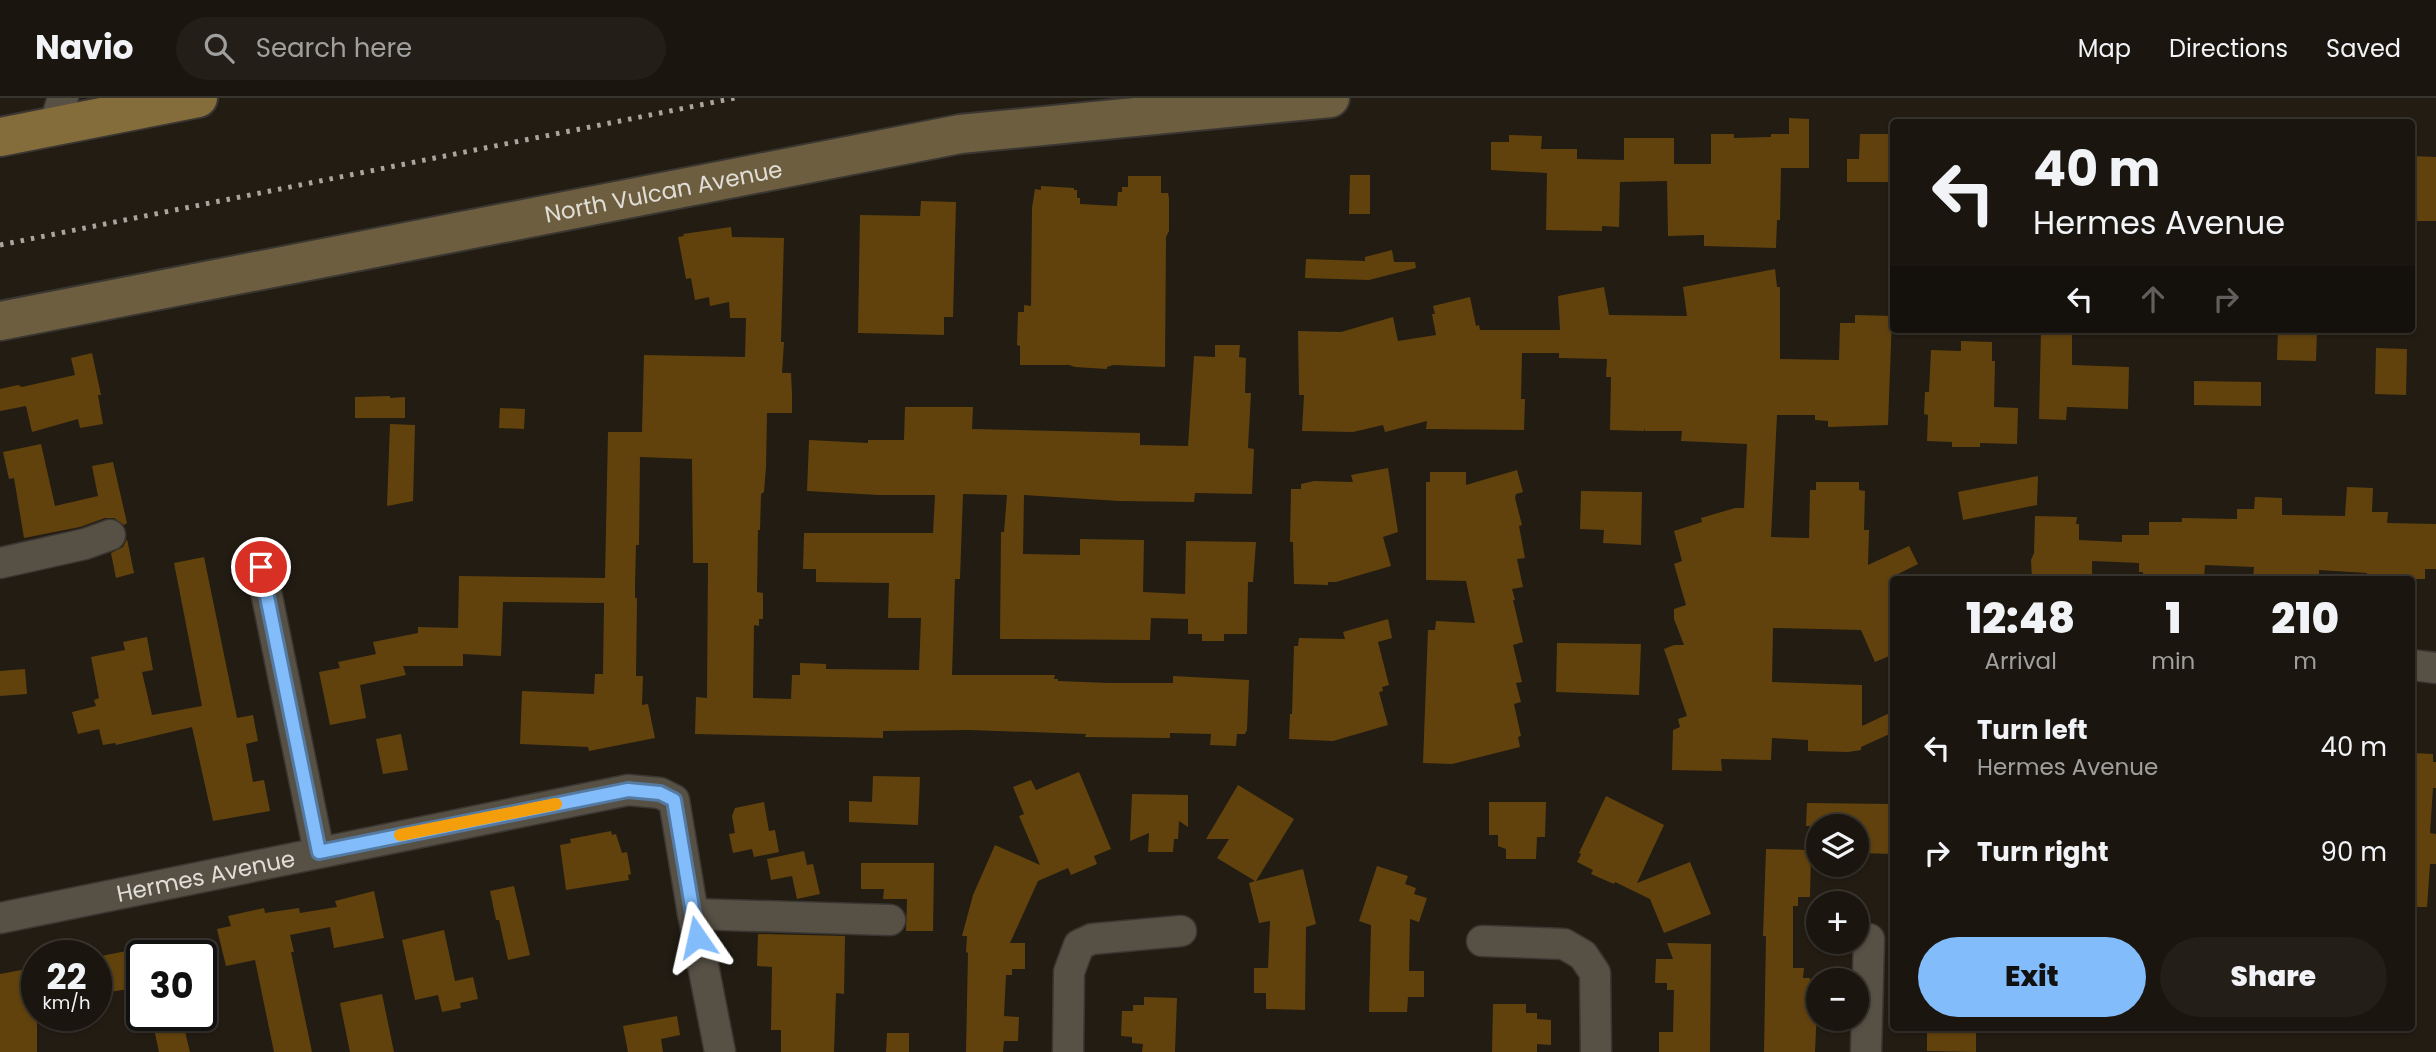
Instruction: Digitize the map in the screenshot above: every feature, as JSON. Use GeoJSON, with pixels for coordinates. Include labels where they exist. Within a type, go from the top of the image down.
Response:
{"type":"FeatureCollection","features":[{"type":"Feature","properties":{"kind":"main road"},"geometry":{"type":"LineString","coordinates":[[0,137],[59,112],[198,98]]}},
{"type":"Feature","properties":{"kind":"main road","name":"North Vulcan Avenue"},"geometry":{"type":"LineString","coordinates":[[0,321],[960,134],[1330,98]]}},
{"type":"Feature","properties":{"kind":"street"},"geometry":{"type":"LineString","coordinates":[[0,563],[98,539]]}},
{"type":"Feature","properties":{"kind":"street"},"geometry":{"type":"LineString","coordinates":[[261,567],[319,852]]}},
{"type":"Feature","properties":{"kind":"street"},"geometry":{"type":"LineString","coordinates":[[2415,648],[2436,647]]}},
{"type":"Feature","properties":{"kind":"street"},"geometry":{"type":"LineString","coordinates":[[2415,666],[2436,668]]}},
{"type":"Feature","properties":{"kind":"street","name":"Hermes Avenue"},"geometry":{"type":"LineString","coordinates":[[0,918],[628,790],[660,793],[674,800],[693,914]]}},
{"type":"Feature","properties":{"kind":"street"},"geometry":{"type":"LineString","coordinates":[[720,1052],[693,914],[890,919]]}},
{"type":"Feature","properties":{"kind":"street"},"geometry":{"type":"LineString","coordinates":[[1068,1052],[1069,972],[1079,945],[1092,939],[1181,931]]}},
{"type":"Feature","properties":{"kind":"street"},"geometry":{"type":"LineString","coordinates":[[1482,940],[1564,944],[1583,955],[1595,973],[1596,1052]]}},
{"type":"Feature","properties":{"kind":"street"},"geometry":{"type":"LineString","coordinates":[[1866,1052],[1869,954]]}},
{"type":"Feature","properties":{"kind":"building"},"geometry":{"type":"Polygon","coordinates":[[[1789,118],[1809,119],[1809,168],[1781,168],[1780,220],[1777,220],[1776,248],[1704,246],[1704,235],[1668,236],[1667,181],[1620,182],[1619,227],[1602,226],[1602,231],[1546,230],[1547,173],[1491,170],[1491,142],[1509,142],[1509,135],[1542,136],[1541,149],[1577,149],[1577,159],[1624,160],[1624,138],[1674,138],[1674,164],[1711,164],[1711,134],[1734,134],[1734,138],[1789,134],[1789,118]]]}},
{"type":"Feature","properties":{"kind":"building"},"geometry":{"type":"Polygon","coordinates":[[[1860,134],[1890,134],[1890,182],[1847,182],[1847,159],[1859,159],[1860,134]]]}},
{"type":"Feature","properties":{"kind":"building"},"geometry":{"type":"Polygon","coordinates":[[[2415,156],[2436,157],[2436,221],[2416,221],[2415,156]]]}},
{"type":"Feature","properties":{"kind":"building"},"geometry":{"type":"Polygon","coordinates":[[[1350,175],[1370,175],[1370,214],[1349,214],[1350,175]]]}},
{"type":"Feature","properties":{"kind":"building"},"geometry":{"type":"Polygon","coordinates":[[[1128,176],[1161,176],[1161,193],[1168,193],[1169,198],[1165,367],[1113,365],[1107,369],[1069,365],[1020,365],[1020,346],[1017,345],[1018,312],[1024,312],[1024,305],[1031,306],[1032,208],[1035,189],[1041,190],[1041,186],[1074,188],[1077,190],[1077,198],[1080,198],[1080,204],[1117,206],[1118,192],[1122,192],[1122,187],[1128,187],[1128,176]]]}},
{"type":"Feature","properties":{"kind":"building"},"geometry":{"type":"Polygon","coordinates":[[[921,201],[956,202],[953,317],[944,317],[944,335],[858,333],[860,215],[920,216],[921,201]]]}},
{"type":"Feature","properties":{"kind":"building"},"geometry":{"type":"Polygon","coordinates":[[[731,227],[732,237],[784,238],[782,373],[791,373],[792,394],[792,413],[767,413],[766,467],[758,530],[757,592],[763,593],[763,619],[759,619],[759,626],[754,625],[753,698],[791,699],[792,675],[800,675],[800,663],[826,664],[826,669],[919,670],[921,618],[888,618],[889,583],[816,582],[816,569],[803,569],[804,533],[933,533],[935,495],[807,491],[809,440],[868,443],[868,440],[904,440],[905,407],[973,407],[972,429],[1140,433],[1140,445],[1188,446],[1194,356],[1215,357],[1215,345],[1240,345],[1239,357],[1246,358],[1245,393],[1251,393],[1248,448],[1254,449],[1252,494],[1195,493],[1194,502],[1024,495],[1023,554],[1080,555],[1080,539],[1144,540],[1143,592],[1185,594],[1186,541],[1256,542],[1253,582],[1248,582],[1247,634],[1224,634],[1224,641],[1202,641],[1202,634],[1188,634],[1188,619],[1151,618],[1150,640],[1000,639],[1001,532],[1004,532],[1007,495],[963,494],[960,579],[955,579],[952,675],[1055,675],[1054,679],[1058,681],[1109,683],[1173,683],[1173,676],[1249,680],[1247,730],[1245,734],[1237,734],[1236,746],[1210,745],[1211,734],[1170,733],[1170,738],[1085,737],[1086,734],[969,730],[883,731],[883,738],[695,734],[696,697],[707,698],[708,563],[693,563],[692,459],[640,457],[639,545],[636,545],[635,585],[636,676],[643,676],[642,705],[648,704],[655,738],[589,751],[588,747],[520,744],[522,691],[594,694],[595,674],[603,674],[604,603],[503,602],[501,656],[463,654],[463,666],[403,666],[406,675],[360,685],[366,718],[330,725],[319,672],[340,668],[338,662],[376,654],[373,642],[418,633],[418,627],[458,628],[459,576],[605,578],[608,432],[642,432],[644,355],[745,357],[746,318],[730,318],[729,302],[710,306],[709,297],[695,300],[691,278],[686,279],[678,237],[731,227]]]}},
{"type":"Feature","properties":{"kind":"building"},"geometry":{"type":"Polygon","coordinates":[[[1392,250],[1394,262],[1415,262],[1416,268],[1369,280],[1305,278],[1306,259],[1365,261],[1365,257],[1392,250]]]}},
{"type":"Feature","properties":{"kind":"building"},"geometry":{"type":"Polygon","coordinates":[[[1775,269],[1777,287],[1780,287],[1780,359],[1839,360],[1840,323],[1855,323],[1855,315],[1890,316],[1888,425],[1828,427],[1828,421],[1815,420],[1815,415],[1777,415],[1771,537],[1809,538],[1810,490],[1816,490],[1816,482],[1859,482],[1859,490],[1865,491],[1864,530],[1869,530],[1868,565],[1909,546],[1918,564],[1890,576],[1890,656],[1875,662],[1861,630],[1773,628],[1772,682],[1862,685],[1862,726],[1890,713],[1890,734],[1861,747],[1861,750],[1808,751],[1808,740],[1772,738],[1771,760],[1721,759],[1722,771],[1672,770],[1673,730],[1680,727],[1678,719],[1687,716],[1664,649],[1684,645],[1674,619],[1674,609],[1686,605],[1674,564],[1682,561],[1674,531],[1702,522],[1701,518],[1744,508],[1747,444],[1681,441],[1682,431],[1645,431],[1644,428],[1644,431],[1610,430],[1611,377],[1606,377],[1607,359],[1559,358],[1559,353],[1522,353],[1521,399],[1525,399],[1524,430],[1426,429],[1427,421],[1385,432],[1383,425],[1353,432],[1302,431],[1304,395],[1299,395],[1298,331],[1341,332],[1393,317],[1398,341],[1436,335],[1433,306],[1470,297],[1476,326],[1479,325],[1480,330],[1560,330],[1558,296],[1604,287],[1609,315],[1687,316],[1683,287],[1775,269]]]}},
{"type":"Feature","properties":{"kind":"building"},"geometry":{"type":"Polygon","coordinates":[[[2041,333],[2072,333],[2072,365],[2129,367],[2128,409],[2067,407],[2066,420],[2039,419],[2041,333]]]}},
{"type":"Feature","properties":{"kind":"building"},"geometry":{"type":"Polygon","coordinates":[[[2278,333],[2317,333],[2316,361],[2277,360],[2278,333]]]}},
{"type":"Feature","properties":{"kind":"building"},"geometry":{"type":"Polygon","coordinates":[[[1961,341],[1992,342],[1992,361],[1995,361],[1994,407],[2018,408],[2017,444],[1980,443],[1980,447],[1952,447],[1952,442],[1927,441],[1928,415],[1924,414],[1925,392],[1929,392],[1931,350],[1961,351],[1961,341]]]}},
{"type":"Feature","properties":{"kind":"building"},"geometry":{"type":"Polygon","coordinates":[[[2376,348],[2407,349],[2406,395],[2375,394],[2376,348]]]}},
{"type":"Feature","properties":{"kind":"building"},"geometry":{"type":"Polygon","coordinates":[[[92,353],[101,395],[98,395],[103,424],[80,428],[78,419],[32,432],[26,406],[0,411],[0,389],[75,375],[71,358],[92,353]]]}},
{"type":"Feature","properties":{"kind":"building"},"geometry":{"type":"Polygon","coordinates":[[[2194,381],[2261,382],[2261,406],[2194,405],[2194,381]]]}},
{"type":"Feature","properties":{"kind":"building"},"geometry":{"type":"Polygon","coordinates":[[[355,397],[405,397],[405,418],[355,418],[355,397]]]}},
{"type":"Feature","properties":{"kind":"building"},"geometry":{"type":"Polygon","coordinates":[[[500,408],[525,409],[524,429],[499,428],[500,408]]]}},
{"type":"Feature","properties":{"kind":"building"},"geometry":{"type":"Polygon","coordinates":[[[390,424],[415,425],[413,501],[387,506],[390,424]]]}},
{"type":"Feature","properties":{"kind":"building"},"geometry":{"type":"Polygon","coordinates":[[[41,444],[55,506],[98,496],[92,466],[113,462],[127,523],[124,525],[114,518],[105,518],[80,527],[24,538],[14,478],[9,479],[3,452],[41,444]]]}},
{"type":"Feature","properties":{"kind":"building"},"geometry":{"type":"Polygon","coordinates":[[[1388,468],[1398,532],[1383,537],[1391,566],[1328,582],[1328,585],[1294,584],[1293,542],[1290,542],[1291,489],[1301,489],[1301,484],[1314,481],[1353,482],[1351,475],[1388,468]]]}},
{"type":"Feature","properties":{"kind":"building"},"geometry":{"type":"Polygon","coordinates":[[[1517,470],[1523,492],[1516,494],[1515,498],[1522,525],[1519,526],[1525,558],[1517,559],[1523,587],[1512,589],[1523,642],[1513,645],[1522,682],[1516,683],[1521,702],[1514,704],[1521,736],[1518,737],[1520,747],[1452,764],[1423,763],[1428,630],[1435,630],[1436,621],[1475,623],[1466,581],[1426,580],[1426,482],[1430,482],[1430,472],[1466,472],[1466,485],[1517,470]]]}},
{"type":"Feature","properties":{"kind":"building"},"geometry":{"type":"Polygon","coordinates":[[[2038,476],[2037,505],[1963,520],[1958,492],[2038,476]]]}},
{"type":"Feature","properties":{"kind":"building"},"geometry":{"type":"Polygon","coordinates":[[[2347,487],[2373,488],[2372,512],[2388,512],[2387,523],[2436,524],[2436,569],[2425,569],[2425,579],[2415,579],[2415,576],[2366,576],[2367,573],[2319,570],[2319,576],[2253,576],[2254,567],[2205,565],[2204,576],[2142,576],[2143,572],[2139,572],[2139,563],[2092,561],[2092,576],[2032,576],[2035,516],[2077,517],[2079,540],[2122,542],[2122,535],[2149,535],[2149,522],[2182,522],[2182,518],[2237,519],[2237,509],[2254,509],[2255,497],[2282,498],[2282,515],[2345,516],[2347,487]]]}},
{"type":"Feature","properties":{"kind":"building"},"geometry":{"type":"Polygon","coordinates":[[[1581,491],[1642,492],[1641,545],[1603,543],[1604,530],[1580,529],[1581,491]]]}},
{"type":"Feature","properties":{"kind":"building"},"geometry":{"type":"Polygon","coordinates":[[[127,539],[134,573],[116,578],[111,553],[123,547],[127,539]]]}},
{"type":"Feature","properties":{"kind":"building"},"geometry":{"type":"Polygon","coordinates":[[[204,557],[237,718],[253,715],[258,741],[246,744],[253,782],[264,780],[270,811],[213,821],[192,727],[116,745],[103,745],[99,729],[78,734],[72,712],[96,706],[94,700],[99,698],[91,657],[125,650],[123,642],[147,637],[153,670],[142,672],[152,715],[202,706],[174,563],[204,557]]]}},
{"type":"Feature","properties":{"kind":"building"},"geometry":{"type":"Polygon","coordinates":[[[1388,619],[1392,638],[1378,642],[1389,685],[1382,687],[1383,691],[1379,692],[1388,725],[1333,741],[1289,739],[1294,646],[1298,646],[1299,638],[1345,639],[1343,632],[1388,619]]]}},
{"type":"Feature","properties":{"kind":"building"},"geometry":{"type":"Polygon","coordinates":[[[1557,643],[1641,644],[1639,695],[1556,692],[1557,643]]]}},
{"type":"Feature","properties":{"kind":"building"},"geometry":{"type":"Polygon","coordinates":[[[25,669],[27,694],[0,696],[0,671],[25,669]]]}},
{"type":"Feature","properties":{"kind":"building"},"geometry":{"type":"Polygon","coordinates":[[[401,734],[408,770],[383,774],[376,739],[401,734]]]}},
{"type":"Feature","properties":{"kind":"building"},"geometry":{"type":"Polygon","coordinates":[[[2415,753],[2433,754],[2433,762],[2436,762],[2436,788],[2433,788],[2430,833],[2436,834],[2436,864],[2430,864],[2427,907],[2415,907],[2415,753]]]}},
{"type":"Feature","properties":{"kind":"building"},"geometry":{"type":"Polygon","coordinates":[[[1079,772],[1111,849],[1094,856],[1097,864],[1071,875],[1068,868],[1038,881],[1010,943],[1025,943],[1025,969],[1012,969],[1012,975],[1006,975],[1004,1016],[1019,1017],[1018,1041],[1004,1041],[1003,1052],[966,1052],[968,953],[967,936],[962,936],[973,895],[995,845],[1040,865],[1019,816],[1024,814],[1013,787],[1031,780],[1036,790],[1079,772]]]}},
{"type":"Feature","properties":{"kind":"building"},"geometry":{"type":"Polygon","coordinates":[[[873,776],[920,777],[918,825],[849,822],[849,801],[872,802],[873,776]]]}},
{"type":"Feature","properties":{"kind":"building"},"geometry":{"type":"Polygon","coordinates":[[[1238,785],[1294,819],[1256,881],[1303,869],[1316,924],[1306,927],[1305,1010],[1266,1009],[1266,993],[1254,993],[1254,968],[1268,968],[1270,921],[1259,923],[1249,883],[1255,881],[1217,858],[1229,839],[1206,839],[1238,785]]]}},
{"type":"Feature","properties":{"kind":"building"},"geometry":{"type":"Polygon","coordinates":[[[1132,794],[1188,795],[1188,827],[1179,821],[1178,839],[1174,839],[1173,852],[1148,852],[1149,833],[1130,841],[1132,794]]]}},
{"type":"Feature","properties":{"kind":"building"},"geometry":{"type":"Polygon","coordinates":[[[1606,796],[1664,825],[1637,883],[1690,862],[1711,914],[1664,933],[1650,899],[1591,874],[1593,870],[1577,862],[1606,796]]]}},
{"type":"Feature","properties":{"kind":"building"},"geometry":{"type":"Polygon","coordinates":[[[764,802],[769,831],[775,830],[779,852],[754,857],[752,849],[733,853],[729,834],[735,833],[732,816],[735,808],[764,802]]]}},
{"type":"Feature","properties":{"kind":"building"},"geometry":{"type":"Polygon","coordinates":[[[1489,802],[1546,802],[1545,837],[1537,837],[1536,859],[1506,859],[1506,849],[1498,846],[1498,835],[1489,835],[1489,802]]]}},
{"type":"Feature","properties":{"kind":"building"},"geometry":{"type":"Polygon","coordinates":[[[1807,803],[1890,804],[1890,854],[1869,853],[1869,814],[1807,814],[1807,803]]]}},
{"type":"Feature","properties":{"kind":"building"},"geometry":{"type":"Polygon","coordinates":[[[611,831],[612,835],[616,834],[622,853],[627,852],[631,874],[628,875],[629,880],[566,890],[560,845],[571,843],[570,839],[611,831]]]}},
{"type":"Feature","properties":{"kind":"building"},"geometry":{"type":"Polygon","coordinates":[[[1766,849],[1806,850],[1806,877],[1810,877],[1810,891],[1806,891],[1806,897],[1798,897],[1798,906],[1793,906],[1793,968],[1804,968],[1806,1031],[1816,1031],[1815,1052],[1764,1052],[1766,936],[1763,936],[1766,849]]]}},
{"type":"Feature","properties":{"kind":"building"},"geometry":{"type":"Polygon","coordinates":[[[804,851],[807,865],[813,864],[820,894],[797,899],[792,876],[771,880],[767,859],[804,851]]]}},
{"type":"Feature","properties":{"kind":"building"},"geometry":{"type":"Polygon","coordinates":[[[861,863],[934,863],[933,931],[906,931],[907,899],[883,899],[884,889],[861,889],[861,863]]]}},
{"type":"Feature","properties":{"kind":"building"},"geometry":{"type":"Polygon","coordinates":[[[1377,866],[1408,876],[1405,884],[1416,888],[1414,894],[1427,898],[1419,922],[1410,919],[1409,971],[1424,971],[1424,997],[1408,997],[1407,1012],[1369,1012],[1371,925],[1359,921],[1377,866]]]}},
{"type":"Feature","properties":{"kind":"building"},"geometry":{"type":"Polygon","coordinates":[[[514,886],[530,955],[508,960],[490,891],[514,886]]]}},
{"type":"Feature","properties":{"kind":"building"},"geometry":{"type":"Polygon","coordinates":[[[374,891],[384,938],[334,948],[330,927],[290,935],[294,952],[291,952],[312,1052],[274,1052],[255,960],[226,966],[217,929],[231,926],[228,916],[264,908],[265,913],[299,908],[300,913],[337,907],[335,901],[374,891]]]}},
{"type":"Feature","properties":{"kind":"building"},"geometry":{"type":"Polygon","coordinates":[[[444,930],[455,981],[473,977],[478,999],[460,1003],[461,1008],[442,1012],[438,995],[415,1000],[402,940],[444,930]]]}},
{"type":"Feature","properties":{"kind":"building"},"geometry":{"type":"Polygon","coordinates":[[[758,934],[845,936],[844,994],[836,993],[834,1052],[781,1052],[781,1030],[771,1030],[772,967],[757,966],[758,934]]]}},
{"type":"Feature","properties":{"kind":"building"},"geometry":{"type":"Polygon","coordinates":[[[1667,943],[1711,944],[1710,1052],[1659,1052],[1659,1032],[1673,1032],[1674,990],[1667,990],[1667,983],[1655,983],[1656,959],[1673,959],[1667,943]]]}},
{"type":"Feature","properties":{"kind":"building"},"geometry":{"type":"Polygon","coordinates":[[[126,951],[126,989],[112,992],[112,954],[126,951]]]}},
{"type":"Feature","properties":{"kind":"building"},"geometry":{"type":"Polygon","coordinates":[[[21,970],[21,1031],[37,1031],[37,1052],[0,1052],[0,974],[21,970]]]}},
{"type":"Feature","properties":{"kind":"building"},"geometry":{"type":"Polygon","coordinates":[[[382,994],[394,1052],[350,1052],[340,1003],[382,994]]]}},
{"type":"Feature","properties":{"kind":"building"},"geometry":{"type":"Polygon","coordinates":[[[1144,997],[1177,998],[1175,1052],[1142,1052],[1143,1044],[1132,1043],[1132,1037],[1121,1036],[1122,1011],[1133,1011],[1133,1005],[1144,1005],[1144,997]]]}},
{"type":"Feature","properties":{"kind":"building"},"geometry":{"type":"Polygon","coordinates":[[[1493,1004],[1526,1004],[1526,1013],[1537,1013],[1537,1019],[1551,1020],[1551,1045],[1537,1044],[1537,1052],[1492,1052],[1493,1004]]]}},
{"type":"Feature","properties":{"kind":"building"},"geometry":{"type":"Polygon","coordinates":[[[677,1016],[680,1035],[661,1039],[663,1052],[628,1052],[623,1026],[677,1016]]]}},
{"type":"Feature","properties":{"kind":"building"},"geometry":{"type":"Polygon","coordinates":[[[154,1031],[185,1031],[190,1052],[159,1052],[154,1031]]]}},
{"type":"Feature","properties":{"kind":"building"},"geometry":{"type":"Polygon","coordinates":[[[1927,1031],[1976,1031],[1976,1052],[1927,1051],[1927,1031]]]}},
{"type":"Feature","properties":{"kind":"building"},"geometry":{"type":"Polygon","coordinates":[[[887,1033],[909,1033],[909,1052],[886,1052],[887,1033]]]}},
{"type":"Feature","properties":{"kind":"railway"},"geometry":{"type":"LineString","coordinates":[[0,245],[735,98]]}},
{"type":"Feature","properties":{"kind":"slow traffic"},"geometry":{"type":"LineString","coordinates":[[400,835],[556,804]]}},
{"type":"Feature","properties":{"kind":"route"},"geometry":{"type":"LineString","coordinates":[[261,567],[319,852],[628,790],[660,793],[674,800],[697,937]]}}]}
